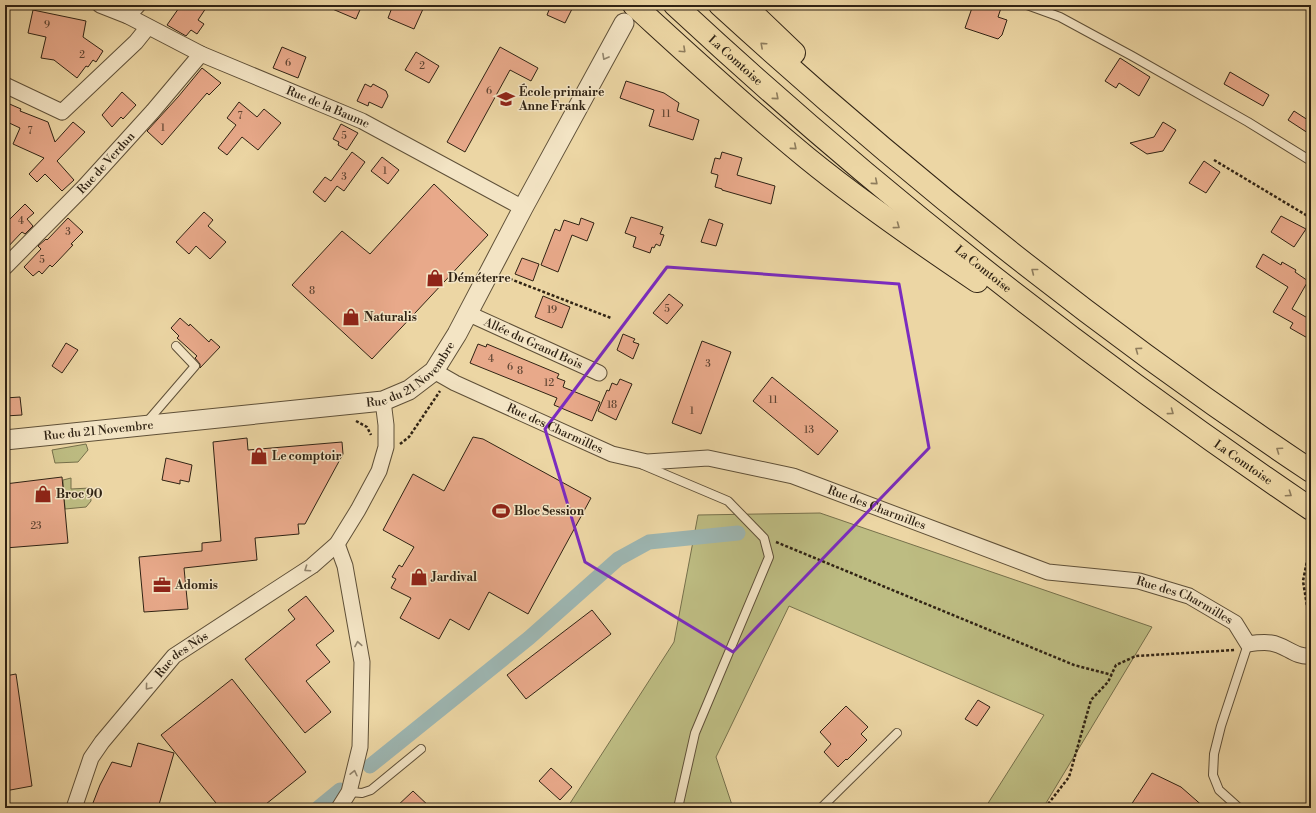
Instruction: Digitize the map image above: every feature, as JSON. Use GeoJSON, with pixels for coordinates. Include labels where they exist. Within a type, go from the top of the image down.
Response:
{"type":"FeatureCollection","features":[{"type":"Feature","properties":{"kind":"highway","name":"La Comtoise"},"geometry":{"type":"LineString","coordinates":[[675,5],[773,94],[894,198],[1018,297],[1140,389],[1311,509]]}},
{"type":"Feature","properties":{"kind":"highway"},"geometry":{"type":"LineString","coordinates":[[720,5],[815,90],[953,206],[1112,330],[1229,416],[1311,471]]}},
{"type":"Feature","properties":{"kind":"highway"},"geometry":{"type":"LineString","coordinates":[[744,5],[953,206]]}},
{"type":"Feature","properties":{"kind":"highway"},"geometry":{"type":"LineString","coordinates":[[629,14],[844,187],[919,242],[1140,389]]}},
{"type":"Feature","properties":{"kind":"street","name":"Rue de la Baume"},"geometry":{"type":"LineString","coordinates":[[100,5],[133,11],[148,27],[201,54],[362,121],[523,208]]}},
{"type":"Feature","properties":{"kind":"street","name":"Rue du 21 Novembre"},"geometry":{"type":"LineString","coordinates":[[5,440],[383,401],[409,390],[434,371],[468,313],[495,273],[523,208],[629,14]]}},
{"type":"Feature","properties":{"kind":"street"},"geometry":{"type":"LineString","coordinates":[[7,86],[62,112],[136,42],[148,27]]}},
{"type":"Feature","properties":{"kind":"street","name":"Rue de Verdun"},"geometry":{"type":"LineString","coordinates":[[5,267],[84,187],[153,112],[201,54]]}},
{"type":"Feature","properties":{"kind":"street","name":"Allée du Grand Bois"},"geometry":{"type":"LineString","coordinates":[[468,313],[599,373]]}},
{"type":"Feature","properties":{"kind":"street","name":"Rue des Charmilles"},"geometry":{"type":"LineString","coordinates":[[434,371],[455,383],[612,454],[647,462],[708,458],[793,476],[1048,572],[1139,581],[1189,596],[1235,623],[1248,644]]}},
{"type":"Feature","properties":{"kind":"street","name":"Rue des Nôs"},"geometry":{"type":"LineString","coordinates":[[74,808],[90,758],[174,656],[312,566],[337,544],[358,510],[379,471],[386,447],[386,425],[383,401]]}},
{"type":"Feature","properties":{"kind":"street"},"geometry":{"type":"LineString","coordinates":[[337,544],[345,566],[362,662],[360,747],[349,792],[339,808]]}},
{"type":"Feature","properties":{"kind":"street"},"geometry":{"type":"LineString","coordinates":[[1248,644],[1272,643],[1298,655],[1306,657],[1311,656]]}},
{"type":"Feature","properties":{"kind":"lane"},"geometry":{"type":"LineString","coordinates":[[1027,5],[1060,17],[1132,56],[1248,122],[1311,161]]}},
{"type":"Feature","properties":{"kind":"lane"},"geometry":{"type":"LineString","coordinates":[[144,425],[195,366],[176,346]]}},
{"type":"Feature","properties":{"kind":"lane"},"geometry":{"type":"LineString","coordinates":[[623,456],[728,501],[764,538],[769,557],[695,733],[678,808]]}},
{"type":"Feature","properties":{"kind":"lane"},"geometry":{"type":"LineString","coordinates":[[1239,808],[1219,790],[1213,775],[1214,754],[1221,726],[1248,644]]}},
{"type":"Feature","properties":{"kind":"lane"},"geometry":{"type":"LineString","coordinates":[[821,808],[897,733]]}},
{"type":"Feature","properties":{"kind":"lane"},"geometry":{"type":"LineString","coordinates":[[349,792],[362,793],[371,790],[421,749]]}},
{"type":"Feature","properties":{"kind":"path"},"geometry":{"type":"LineString","coordinates":[[1214,160],[1311,218]]}},
{"type":"Feature","properties":{"kind":"path"},"geometry":{"type":"LineString","coordinates":[[495,273],[611,318]]}},
{"type":"Feature","properties":{"kind":"path"},"geometry":{"type":"LineString","coordinates":[[764,538],[1074,665],[1112,675]]}},
{"type":"Feature","properties":{"kind":"path"},"geometry":{"type":"LineString","coordinates":[[1311,555],[1308,556],[1303,581],[1311,630]]}},
{"type":"Feature","properties":{"kind":"path"},"geometry":{"type":"LineString","coordinates":[[1044,808],[1069,778],[1091,700],[1108,682],[1116,665],[1136,656],[1232,651],[1248,644]]}},
{"type":"Feature","properties":{"kind":"highlighted area"},"geometry":{"type":"Polygon","coordinates":[[[667,267],[899,284],[929,448],[733,652],[585,562],[545,429],[667,267]]]}},
{"type":"Feature","properties":{"kind":"shaded area"},"geometry":{"type":"Polygon","coordinates":[[[86,444],[88,450],[78,462],[55,463],[52,450],[86,444]]]}},
{"type":"Feature","properties":{"kind":"shaded area"},"geometry":{"type":"Polygon","coordinates":[[[71,478],[71,489],[90,488],[91,501],[86,507],[65,509],[63,480],[71,478]]]}},
{"type":"Feature","properties":{"kind":"shaded area"},"geometry":{"type":"Polygon","coordinates":[[[820,513],[1152,627],[1043,808],[985,808],[1044,715],[789,606],[716,757],[733,808],[567,808],[674,642],[698,515],[820,513]]]}},
{"type":"Feature","properties":{"kind":"building"},"geometry":{"type":"Polygon","coordinates":[[[181,5],[208,5],[198,20],[204,24],[197,34],[191,30],[186,36],[167,25],[181,5]]]}},
{"type":"Feature","properties":{"kind":"building"},"geometry":{"type":"Polygon","coordinates":[[[323,5],[362,5],[356,19],[323,5]]]}},
{"type":"Feature","properties":{"kind":"building"},"geometry":{"type":"Polygon","coordinates":[[[393,5],[415,5],[423,9],[414,29],[388,18],[393,5]]]}},
{"type":"Feature","properties":{"kind":"building"},"geometry":{"type":"Polygon","coordinates":[[[551,5],[574,5],[565,23],[547,15],[551,5]]]}},
{"type":"Feature","properties":{"kind":"building"},"geometry":{"type":"Polygon","coordinates":[[[973,5],[1002,5],[998,17],[1007,20],[1002,35],[998,39],[965,28],[973,5]]]}},
{"type":"Feature","properties":{"kind":"building"},"geometry":{"type":"Polygon","coordinates":[[[33,10],[86,21],[83,37],[103,51],[96,62],[93,60],[88,67],[86,66],[77,78],[54,60],[41,58],[46,37],[28,33],[33,10]]]}},
{"type":"Feature","properties":{"kind":"building"},"geometry":{"type":"Polygon","coordinates":[[[282,47],[306,57],[298,78],[273,68],[282,47]]]}},
{"type":"Feature","properties":{"kind":"building"},"geometry":{"type":"Polygon","coordinates":[[[500,47],[538,68],[531,81],[510,70],[465,152],[447,142],[500,47]]]}},
{"type":"Feature","properties":{"kind":"building"},"geometry":{"type":"Polygon","coordinates":[[[416,52],[439,66],[429,83],[405,70],[416,52]]]}},
{"type":"Feature","properties":{"kind":"building"},"geometry":{"type":"Polygon","coordinates":[[[1120,58],[1150,77],[1139,96],[1119,83],[1116,88],[1105,81],[1120,58]]]}},
{"type":"Feature","properties":{"kind":"building"},"geometry":{"type":"Polygon","coordinates":[[[202,68],[221,83],[209,95],[207,93],[162,145],[147,131],[202,68]]]}},
{"type":"Feature","properties":{"kind":"building"},"geometry":{"type":"Polygon","coordinates":[[[1230,72],[1269,95],[1263,106],[1224,84],[1230,72]]]}},
{"type":"Feature","properties":{"kind":"building"},"geometry":{"type":"Polygon","coordinates":[[[626,81],[664,93],[679,103],[677,111],[699,120],[693,140],[649,126],[654,110],[620,98],[626,81]]]}},
{"type":"Feature","properties":{"kind":"building"},"geometry":{"type":"Polygon","coordinates":[[[365,84],[371,87],[373,84],[386,91],[388,96],[382,108],[369,102],[368,106],[357,101],[365,84]]]}},
{"type":"Feature","properties":{"kind":"building"},"geometry":{"type":"Polygon","coordinates":[[[122,92],[136,105],[123,119],[121,117],[112,127],[102,115],[122,92]]]}},
{"type":"Feature","properties":{"kind":"building"},"geometry":{"type":"Polygon","coordinates":[[[5,102],[21,109],[20,111],[48,122],[55,142],[73,122],[85,132],[57,161],[74,180],[62,191],[45,174],[37,182],[29,174],[44,158],[13,144],[20,128],[5,121],[5,102]]]}},
{"type":"Feature","properties":{"kind":"building"},"geometry":{"type":"Polygon","coordinates":[[[239,102],[257,117],[264,109],[281,123],[258,150],[242,137],[227,155],[218,148],[236,125],[227,118],[239,102]]]}},
{"type":"Feature","properties":{"kind":"building"},"geometry":{"type":"Polygon","coordinates":[[[1294,111],[1311,122],[1311,135],[1288,120],[1294,111]]]}},
{"type":"Feature","properties":{"kind":"building"},"geometry":{"type":"Polygon","coordinates":[[[1163,122],[1176,130],[1163,151],[1147,154],[1130,143],[1154,137],[1163,122]]]}},
{"type":"Feature","properties":{"kind":"building"},"geometry":{"type":"Polygon","coordinates":[[[341,124],[358,133],[347,150],[338,145],[339,142],[333,139],[341,124]]]}},
{"type":"Feature","properties":{"kind":"building"},"geometry":{"type":"Polygon","coordinates":[[[352,152],[365,162],[344,191],[337,186],[325,202],[313,192],[325,177],[331,181],[352,152]]]}},
{"type":"Feature","properties":{"kind":"building"},"geometry":{"type":"Polygon","coordinates":[[[722,152],[742,158],[737,175],[775,186],[771,204],[715,187],[718,175],[711,173],[715,158],[720,159],[722,152]]]}},
{"type":"Feature","properties":{"kind":"building"},"geometry":{"type":"Polygon","coordinates":[[[382,157],[399,170],[388,184],[371,171],[382,157]]]}},
{"type":"Feature","properties":{"kind":"building"},"geometry":{"type":"Polygon","coordinates":[[[1204,161],[1220,172],[1206,193],[1189,183],[1204,161]]]}},
{"type":"Feature","properties":{"kind":"building"},"geometry":{"type":"Polygon","coordinates":[[[434,184],[488,235],[372,359],[292,285],[342,231],[370,254],[434,184]]]}},
{"type":"Feature","properties":{"kind":"building"},"geometry":{"type":"Polygon","coordinates":[[[25,204],[34,213],[27,219],[33,226],[25,234],[22,232],[5,250],[5,224],[25,204]]]}},
{"type":"Feature","properties":{"kind":"building"},"geometry":{"type":"Polygon","coordinates":[[[204,212],[213,220],[208,226],[226,242],[210,259],[196,246],[189,254],[176,242],[204,212]]]}},
{"type":"Feature","properties":{"kind":"building"},"geometry":{"type":"Polygon","coordinates":[[[1281,216],[1306,229],[1294,247],[1271,232],[1281,216]]]}},
{"type":"Feature","properties":{"kind":"building"},"geometry":{"type":"Polygon","coordinates":[[[631,217],[663,227],[660,234],[664,235],[660,246],[656,244],[654,248],[652,247],[650,253],[633,247],[636,237],[625,233],[631,217]]]}},
{"type":"Feature","properties":{"kind":"building"},"geometry":{"type":"Polygon","coordinates":[[[68,218],[83,232],[52,267],[50,265],[42,274],[39,271],[33,276],[24,267],[41,249],[38,246],[46,239],[47,240],[68,218]]]}},
{"type":"Feature","properties":{"kind":"building"},"geometry":{"type":"Polygon","coordinates":[[[581,218],[594,223],[587,241],[572,235],[558,272],[541,265],[555,229],[560,231],[564,220],[579,225],[581,218]]]}},
{"type":"Feature","properties":{"kind":"building"},"geometry":{"type":"Polygon","coordinates":[[[709,219],[723,224],[716,246],[701,242],[709,219]]]}},
{"type":"Feature","properties":{"kind":"building"},"geometry":{"type":"Polygon","coordinates":[[[1263,254],[1281,265],[1282,262],[1296,270],[1295,272],[1308,281],[1292,309],[1311,320],[1311,340],[1290,328],[1293,323],[1273,312],[1288,287],[1256,267],[1263,254]]]}},
{"type":"Feature","properties":{"kind":"building"},"geometry":{"type":"Polygon","coordinates":[[[522,258],[539,264],[533,281],[515,274],[522,258]]]}},
{"type":"Feature","properties":{"kind":"building"},"geometry":{"type":"Polygon","coordinates":[[[669,294],[683,305],[667,324],[653,313],[669,294]]]}},
{"type":"Feature","properties":{"kind":"building"},"geometry":{"type":"Polygon","coordinates":[[[543,296],[570,307],[562,328],[535,317],[543,296]]]}},
{"type":"Feature","properties":{"kind":"building"},"geometry":{"type":"Polygon","coordinates":[[[180,318],[189,326],[190,324],[209,342],[211,339],[220,347],[200,368],[200,364],[195,358],[197,356],[177,338],[179,336],[171,328],[180,318]]]}},
{"type":"Feature","properties":{"kind":"building"},"geometry":{"type":"Polygon","coordinates":[[[623,334],[635,339],[633,342],[639,344],[633,359],[617,350],[623,334]]]}},
{"type":"Feature","properties":{"kind":"building"},"geometry":{"type":"Polygon","coordinates":[[[702,341],[731,352],[701,434],[672,423],[702,341]]]}},
{"type":"Feature","properties":{"kind":"building"},"geometry":{"type":"Polygon","coordinates":[[[66,343],[78,350],[62,373],[52,366],[66,343]]]}},
{"type":"Feature","properties":{"kind":"building"},"geometry":{"type":"Polygon","coordinates":[[[478,344],[486,347],[487,344],[559,374],[557,378],[565,381],[563,387],[600,402],[592,421],[554,405],[557,398],[470,363],[478,344]]]}},
{"type":"Feature","properties":{"kind":"building"},"geometry":{"type":"Polygon","coordinates":[[[772,377],[838,431],[818,455],[753,401],[772,377]]]}},
{"type":"Feature","properties":{"kind":"building"},"geometry":{"type":"Polygon","coordinates":[[[620,379],[632,384],[616,420],[598,411],[607,390],[609,391],[612,383],[617,385],[620,379]]]}},
{"type":"Feature","properties":{"kind":"building"},"geometry":{"type":"Polygon","coordinates":[[[20,397],[22,415],[5,416],[5,398],[20,397]]]}},
{"type":"Feature","properties":{"kind":"building"},"geometry":{"type":"Polygon","coordinates":[[[473,437],[483,439],[591,498],[528,614],[489,592],[469,630],[450,619],[439,639],[400,618],[411,598],[391,588],[396,579],[392,577],[399,565],[402,567],[414,547],[383,530],[413,474],[444,491],[473,437]]]}},
{"type":"Feature","properties":{"kind":"building"},"geometry":{"type":"Polygon","coordinates":[[[247,438],[248,450],[342,442],[343,454],[305,524],[298,524],[299,534],[255,538],[257,560],[184,568],[188,609],[144,612],[139,557],[202,551],[202,543],[221,541],[213,442],[247,438]]]}},
{"type":"Feature","properties":{"kind":"building"},"geometry":{"type":"Polygon","coordinates":[[[166,458],[192,465],[189,482],[180,480],[180,484],[162,480],[166,458]]]}},
{"type":"Feature","properties":{"kind":"building"},"geometry":{"type":"Polygon","coordinates":[[[62,477],[68,543],[5,548],[5,484],[62,477]]]}},
{"type":"Feature","properties":{"kind":"building"},"geometry":{"type":"Polygon","coordinates":[[[306,596],[334,631],[316,645],[330,662],[306,681],[331,712],[305,733],[245,659],[295,619],[288,610],[306,596]]]}},
{"type":"Feature","properties":{"kind":"building"},"geometry":{"type":"Polygon","coordinates":[[[592,610],[611,634],[526,699],[507,675],[592,610]]]}},
{"type":"Feature","properties":{"kind":"building"},"geometry":{"type":"Polygon","coordinates":[[[16,674],[32,786],[5,791],[5,676],[16,674]]]}},
{"type":"Feature","properties":{"kind":"building"},"geometry":{"type":"Polygon","coordinates":[[[232,679],[306,772],[261,808],[220,808],[161,735],[232,679]]]}},
{"type":"Feature","properties":{"kind":"building"},"geometry":{"type":"Polygon","coordinates":[[[978,700],[990,707],[977,726],[965,719],[978,700]]]}},
{"type":"Feature","properties":{"kind":"building"},"geometry":{"type":"Polygon","coordinates":[[[846,706],[868,727],[861,734],[867,740],[838,767],[824,752],[831,744],[820,732],[846,706]]]}},
{"type":"Feature","properties":{"kind":"building"},"geometry":{"type":"Polygon","coordinates":[[[138,743],[174,753],[158,808],[91,808],[100,785],[112,762],[131,767],[138,743]]]}},
{"type":"Feature","properties":{"kind":"building"},"geometry":{"type":"Polygon","coordinates":[[[551,768],[572,787],[560,800],[539,781],[551,768]]]}},
{"type":"Feature","properties":{"kind":"building"},"geometry":{"type":"Polygon","coordinates":[[[1152,773],[1181,787],[1205,808],[1129,808],[1152,773]]]}},
{"type":"Feature","properties":{"kind":"building"},"geometry":{"type":"Polygon","coordinates":[[[413,791],[431,808],[395,808],[413,791]]]}},
{"type":"Feature","properties":{"kind":"waterway"},"geometry":{"type":"LineString","coordinates":[[370,766],[529,638],[618,559],[649,542],[738,533]]}},
{"type":"Feature","properties":{"kind":"waterway"},"geometry":{"type":"LineString","coordinates":[[318,808],[340,790]]}},
{"type":"Feature","properties":{"kind":"place","name":"École primaire Anne Frank"},"geometry":{"type":"Point","coordinates":[506,99]}},
{"type":"Feature","properties":{"kind":"place","name":"Déméterre"},"geometry":{"type":"Point","coordinates":[435,278]}},
{"type":"Feature","properties":{"kind":"place","name":"Naturalis"},"geometry":{"type":"Point","coordinates":[351,317]}},
{"type":"Feature","properties":{"kind":"place","name":"Le comptoir"},"geometry":{"type":"Point","coordinates":[259,456]}},
{"type":"Feature","properties":{"kind":"place","name":"Broc 90"},"geometry":{"type":"Point","coordinates":[43,494]}},
{"type":"Feature","properties":{"kind":"place","name":"Bloc Session"},"geometry":{"type":"Point","coordinates":[501,511]}},
{"type":"Feature","properties":{"kind":"place","name":"Jardival"},"geometry":{"type":"Point","coordinates":[419,577]}},
{"type":"Feature","properties":{"kind":"place","name":"Adomis"},"geometry":{"type":"Point","coordinates":[162,585]}}]}
